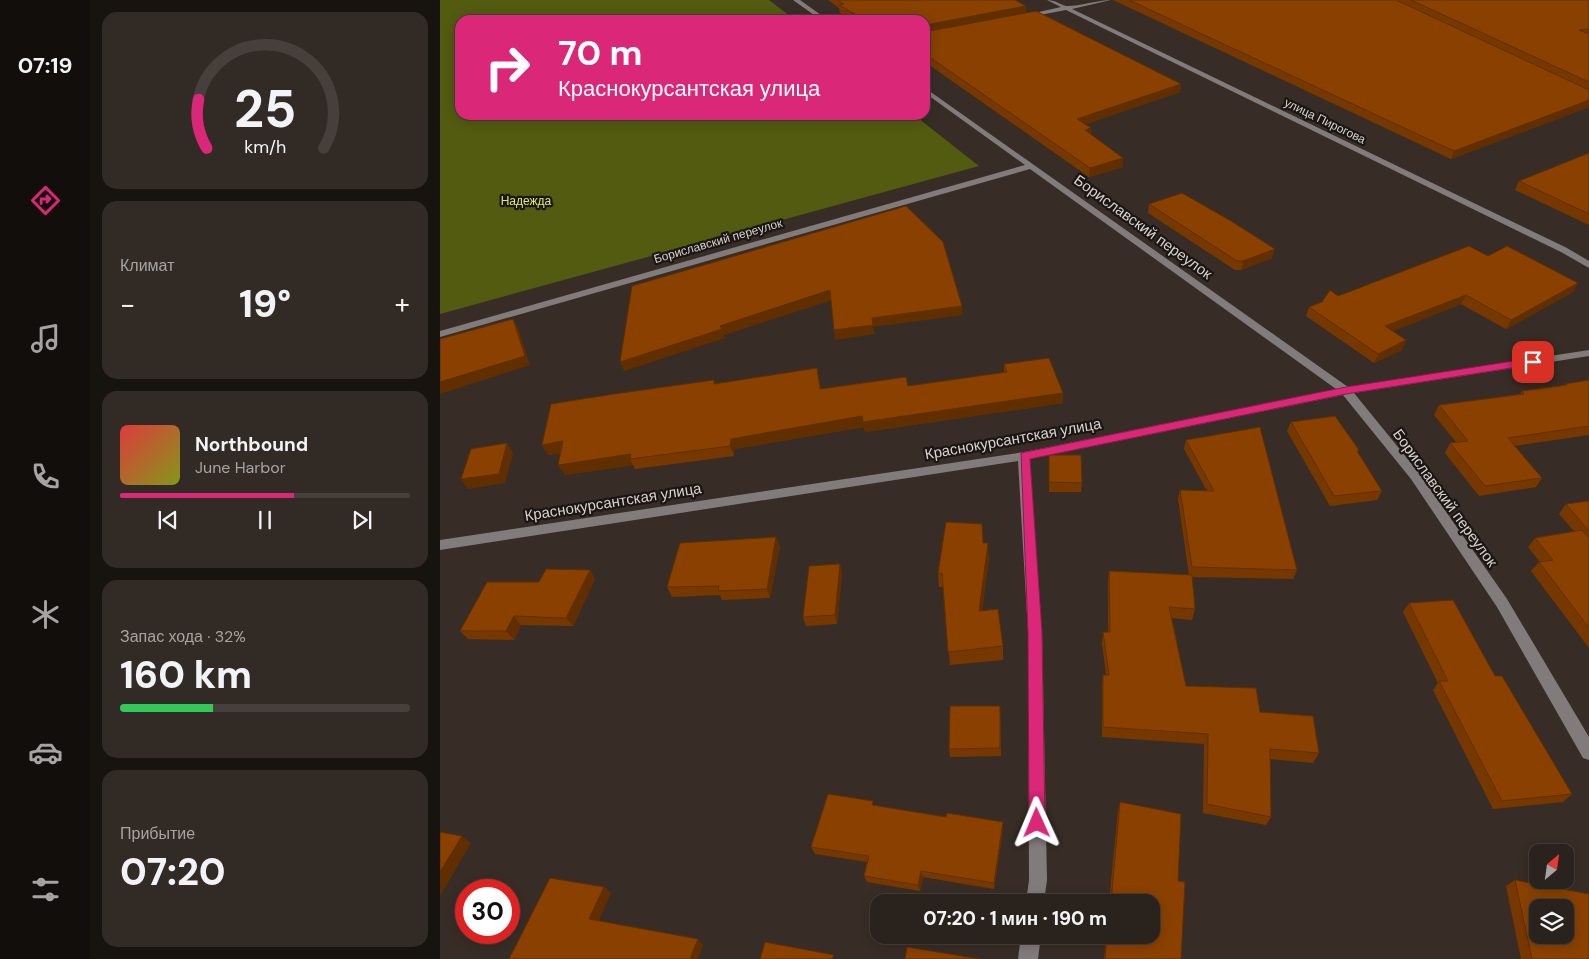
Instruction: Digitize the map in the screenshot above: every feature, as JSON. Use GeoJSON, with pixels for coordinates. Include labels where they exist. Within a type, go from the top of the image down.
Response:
{"type":"FeatureCollection","features":[{"type":"Feature","properties":{"kind":"street"},"geometry":{"type":"LineString","coordinates":[[796,0],[818,15]]}},
{"type":"Feature","properties":{"kind":"street","name":"улица Пирогова"},"geometry":{"type":"LineString","coordinates":[[1050,0],[1564,250],[1589,265]]}},
{"type":"Feature","properties":{"kind":"street"},"geometry":{"type":"LineString","coordinates":[[1019,17],[1108,0]]}},
{"type":"Feature","properties":{"kind":"street","name":"Бориславский переулок"},"geometry":{"type":"LineString","coordinates":[[930,94],[1346,391],[1415,476],[1502,603],[1589,752]]}},
{"type":"Feature","properties":{"kind":"street","name":"Бориславский переулок"},"geometry":{"type":"LineString","coordinates":[[440,334],[1032,166]]}},
{"type":"Feature","properties":{"kind":"street","name":"Краснокурсантская улица"},"geometry":{"type":"LineString","coordinates":[[440,545],[1024,456],[1346,391],[1589,353]]}},
{"type":"Feature","properties":{"kind":"street"},"geometry":{"type":"LineString","coordinates":[[1024,456],[1035,632],[1038,880],[1036,894]]}},
{"type":"Feature","properties":{"kind":"street"},"geometry":{"type":"LineString","coordinates":[[1028,959],[1030,944]]}},
{"type":"Feature","properties":{"kind":"green space","name":"Надежда"},"geometry":{"type":"Polygon","coordinates":[[[440,0],[769,0],[788,15],[455,15],[455,120],[920,120],[979,166],[440,314],[440,0]]]}},
{"type":"Feature","properties":{"kind":"building"},"geometry":{"type":"Polygon","coordinates":[[[837,0],[1015,0],[1026,6],[930,24],[930,15],[856,15],[839,5],[844,4],[837,0]]]}},
{"type":"Feature","properties":{"kind":"building"},"geometry":{"type":"Polygon","coordinates":[[[1129,0],[1396,0],[1589,90],[1589,100],[1454,151],[1129,0]]]}},
{"type":"Feature","properties":{"kind":"building"},"geometry":{"type":"Polygon","coordinates":[[[1411,0],[1589,0],[1589,29],[1579,30],[1589,34],[1589,82],[1411,0]]]}},
{"type":"Feature","properties":{"kind":"building"},"geometry":{"type":"Polygon","coordinates":[[[1036,11],[1181,84],[1077,119],[1091,128],[1085,130],[1123,158],[1090,168],[930,57],[930,31],[1036,11]]]}},
{"type":"Feature","properties":{"kind":"building"},"geometry":{"type":"Polygon","coordinates":[[[1589,153],[1589,214],[1519,181],[1589,153]]]}},
{"type":"Feature","properties":{"kind":"building"},"geometry":{"type":"Polygon","coordinates":[[[1182,193],[1275,249],[1243,261],[1237,261],[1149,204],[1182,193]]]}},
{"type":"Feature","properties":{"kind":"building"},"geometry":{"type":"Polygon","coordinates":[[[906,206],[943,242],[962,306],[872,318],[873,325],[834,330],[830,290],[720,326],[722,329],[620,362],[632,286],[906,206]]]}},
{"type":"Feature","properties":{"kind":"building"},"geometry":{"type":"Polygon","coordinates":[[[1469,246],[1488,256],[1507,246],[1578,283],[1511,320],[1466,295],[1385,326],[1406,340],[1378,354],[1309,307],[1322,302],[1330,290],[1338,296],[1469,246]]]}},
{"type":"Feature","properties":{"kind":"building"},"geometry":{"type":"Polygon","coordinates":[[[513,319],[525,356],[440,382],[440,339],[513,319]]]}},
{"type":"Feature","properties":{"kind":"building"},"geometry":{"type":"Polygon","coordinates":[[[1049,358],[1063,393],[863,422],[862,416],[731,439],[730,446],[630,459],[631,454],[558,465],[563,441],[542,445],[551,404],[714,380],[714,384],[817,368],[820,389],[906,377],[908,386],[1007,372],[1004,364],[1049,358]]]}},
{"type":"Feature","properties":{"kind":"building"},"geometry":{"type":"Polygon","coordinates":[[[1589,380],[1589,426],[1508,438],[1542,478],[1485,486],[1450,443],[1468,441],[1439,405],[1524,394],[1522,391],[1589,380]]]}},
{"type":"Feature","properties":{"kind":"building"},"geometry":{"type":"Polygon","coordinates":[[[1335,416],[1359,450],[1357,451],[1382,491],[1334,496],[1291,422],[1335,416]]]}},
{"type":"Feature","properties":{"kind":"building"},"geometry":{"type":"Polygon","coordinates":[[[1260,427],[1297,570],[1192,567],[1180,490],[1214,491],[1186,440],[1260,427]]]}},
{"type":"Feature","properties":{"kind":"building"},"geometry":{"type":"Polygon","coordinates":[[[507,443],[499,474],[461,479],[471,449],[507,443]]]}},
{"type":"Feature","properties":{"kind":"building"},"geometry":{"type":"Polygon","coordinates":[[[1049,455],[1081,455],[1082,483],[1049,482],[1049,455]]]}},
{"type":"Feature","properties":{"kind":"building"},"geometry":{"type":"Polygon","coordinates":[[[1589,501],[1589,531],[1566,504],[1589,501]]]}},
{"type":"Feature","properties":{"kind":"building"},"geometry":{"type":"Polygon","coordinates":[[[946,522],[982,524],[983,543],[988,543],[979,611],[998,609],[1003,646],[948,652],[942,573],[938,573],[946,522]]]}},
{"type":"Feature","properties":{"kind":"building"},"geometry":{"type":"Polygon","coordinates":[[[1582,530],[1589,538],[1589,628],[1539,562],[1553,560],[1535,538],[1582,530]]]}},
{"type":"Feature","properties":{"kind":"building"},"geometry":{"type":"Polygon","coordinates":[[[776,537],[767,589],[718,591],[719,586],[667,587],[680,543],[776,537]]]}},
{"type":"Feature","properties":{"kind":"building"},"geometry":{"type":"Polygon","coordinates":[[[840,564],[835,615],[803,617],[809,566],[840,564]]]}},
{"type":"Feature","properties":{"kind":"building"},"geometry":{"type":"Polygon","coordinates":[[[546,569],[590,570],[566,618],[514,616],[506,631],[460,631],[487,582],[539,582],[546,569]]]}},
{"type":"Feature","properties":{"kind":"building"},"geometry":{"type":"Polygon","coordinates":[[[1109,571],[1192,575],[1195,609],[1169,607],[1186,686],[1256,688],[1260,712],[1313,716],[1319,753],[1270,749],[1271,817],[1207,804],[1208,734],[1103,727],[1103,675],[1109,675],[1103,632],[1110,632],[1109,571]]]}},
{"type":"Feature","properties":{"kind":"building"},"geometry":{"type":"Polygon","coordinates":[[[1453,600],[1495,676],[1502,676],[1572,794],[1502,801],[1439,681],[1448,681],[1409,603],[1453,600]]]}},
{"type":"Feature","properties":{"kind":"building"},"geometry":{"type":"Polygon","coordinates":[[[950,706],[1000,706],[1000,748],[949,749],[950,706]]]}},
{"type":"Feature","properties":{"kind":"building"},"geometry":{"type":"Polygon","coordinates":[[[828,794],[873,801],[872,805],[946,817],[947,813],[1003,822],[994,883],[921,871],[918,885],[864,876],[869,856],[811,847],[828,794]]]}},
{"type":"Feature","properties":{"kind":"building"},"geometry":{"type":"Polygon","coordinates":[[[1120,802],[1181,814],[1178,881],[1185,882],[1181,959],[1105,959],[1106,944],[1160,944],[1160,894],[1112,894],[1120,802]]]}},
{"type":"Feature","properties":{"kind":"building"},"geometry":{"type":"Polygon","coordinates":[[[440,832],[462,836],[440,872],[440,832]]]}},
{"type":"Feature","properties":{"kind":"building"},"geometry":{"type":"Polygon","coordinates":[[[550,878],[604,887],[589,919],[698,939],[690,959],[509,959],[517,944],[520,944],[520,937],[550,878]]]}},
{"type":"Feature","properties":{"kind":"building"},"geometry":{"type":"Polygon","coordinates":[[[1515,880],[1529,883],[1529,889],[1563,889],[1589,894],[1589,959],[1532,959],[1515,880]]]}},
{"type":"Feature","properties":{"kind":"building"},"geometry":{"type":"Polygon","coordinates":[[[765,942],[834,955],[832,959],[760,959],[765,942]]]}},
{"type":"Feature","properties":{"kind":"building"},"geometry":{"type":"Polygon","coordinates":[[[907,947],[980,959],[905,959],[907,947]]]}},
{"type":"Feature","properties":{"kind":"route"},"geometry":{"type":"LineString","coordinates":[[1037,823],[1035,632],[1024,456],[1346,391],[1533,362]]}}]}
